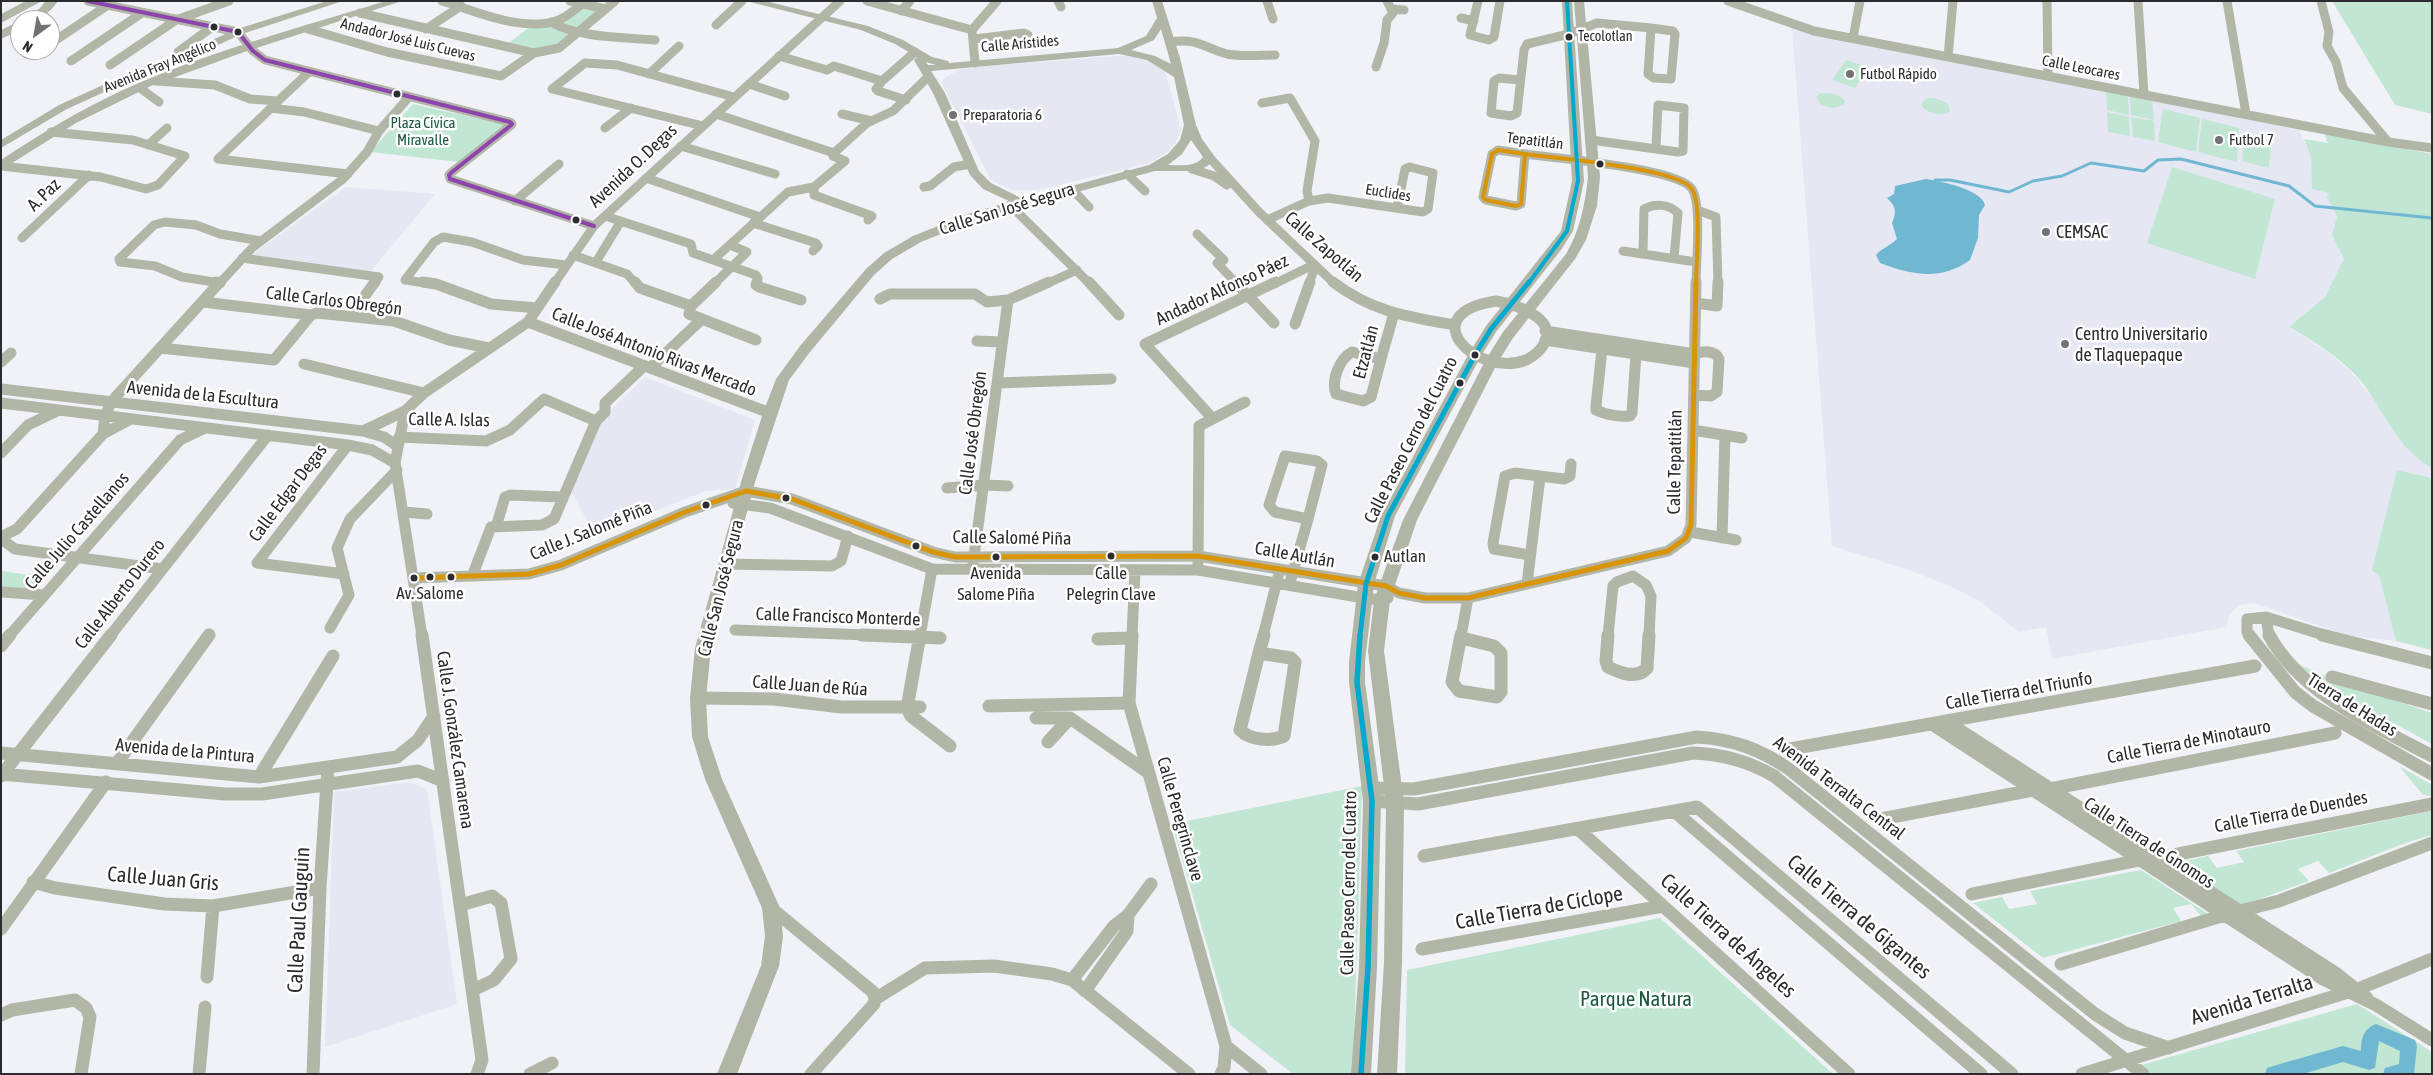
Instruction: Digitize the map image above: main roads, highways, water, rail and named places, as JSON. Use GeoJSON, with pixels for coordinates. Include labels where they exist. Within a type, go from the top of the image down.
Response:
{"type":"FeatureCollection","features":[{"type":"Feature","properties":{"kind":"main road"},"geometry":{"type":"LineString","coordinates":[[1,19],[36,1]]}},
{"type":"Feature","properties":{"kind":"water"},"geometry":{"type":"Polygon","coordinates":[[[1926,179],[1968,190],[1982,199],[1985,205],[1979,215],[1978,238],[1970,260],[1948,271],[1926,274],[1903,271],[1880,263],[1876,255],[1897,239],[1892,223],[1895,209],[1887,198],[1894,194],[1895,186],[1926,179]]]}},
{"type":"Feature","properties":{"kind":"waterway"},"geometry":{"type":"LineString","coordinates":[[1935,180],[1950,180],[2009,192],[2033,181],[2062,176],[2091,163],[2144,171],[2158,160],[2181,159],[2289,186],[2315,206],[2432,218]]}},
{"type":"Feature","properties":{"kind":"waterway"},"geometry":{"type":"LineString","coordinates":[[2273,1074],[2343,1054],[2369,1062],[2369,1040],[2376,1032],[2409,1046],[2407,1070],[2391,1074]]}},
{"type":"Feature","properties":{"kind":"place","name":"Tecolotlan"},"geometry":{"type":"Point","coordinates":[1569,37]}},
{"type":"Feature","properties":{"kind":"place","name":"Futbol Rápido"},"geometry":{"type":"Point","coordinates":[1850,74]}},
{"type":"Feature","properties":{"kind":"place","name":"Preparatoria 6"},"geometry":{"type":"Point","coordinates":[953,115]}},
{"type":"Feature","properties":{"kind":"place","name":"Futbol 7"},"geometry":{"type":"Point","coordinates":[2219,140]}},
{"type":"Feature","properties":{"kind":"place","name":"CEMSAC"},"geometry":{"type":"Point","coordinates":[2046,232]}},
{"type":"Feature","properties":{"kind":"place","name":"Centro Universitario de Tlaquepaque"},"geometry":{"type":"Point","coordinates":[2065,344]}},
{"type":"Feature","properties":{"kind":"place","name":"Calle Pelegrin Clave"},"geometry":{"type":"Point","coordinates":[1111,556]}},
{"type":"Feature","properties":{"kind":"place","name":"Avenida Salome Piña"},"geometry":{"type":"Point","coordinates":[996,557]}},
{"type":"Feature","properties":{"kind":"place","name":"Autlan"},"geometry":{"type":"Point","coordinates":[1375,557]}},
{"type":"Feature","properties":{"kind":"place","name":"Av. Salome"},"geometry":{"type":"Point","coordinates":[430,577]}},
{"type":"Feature","properties":{"kind":"park label","name":"Plaza Cívica Miravalle"},"geometry":{"type":"Point","coordinates":[423,132]}},
{"type":"Feature","properties":{"kind":"park label","name":"Parque Natura"},"geometry":{"type":"Point","coordinates":[1636,999]}}]}
